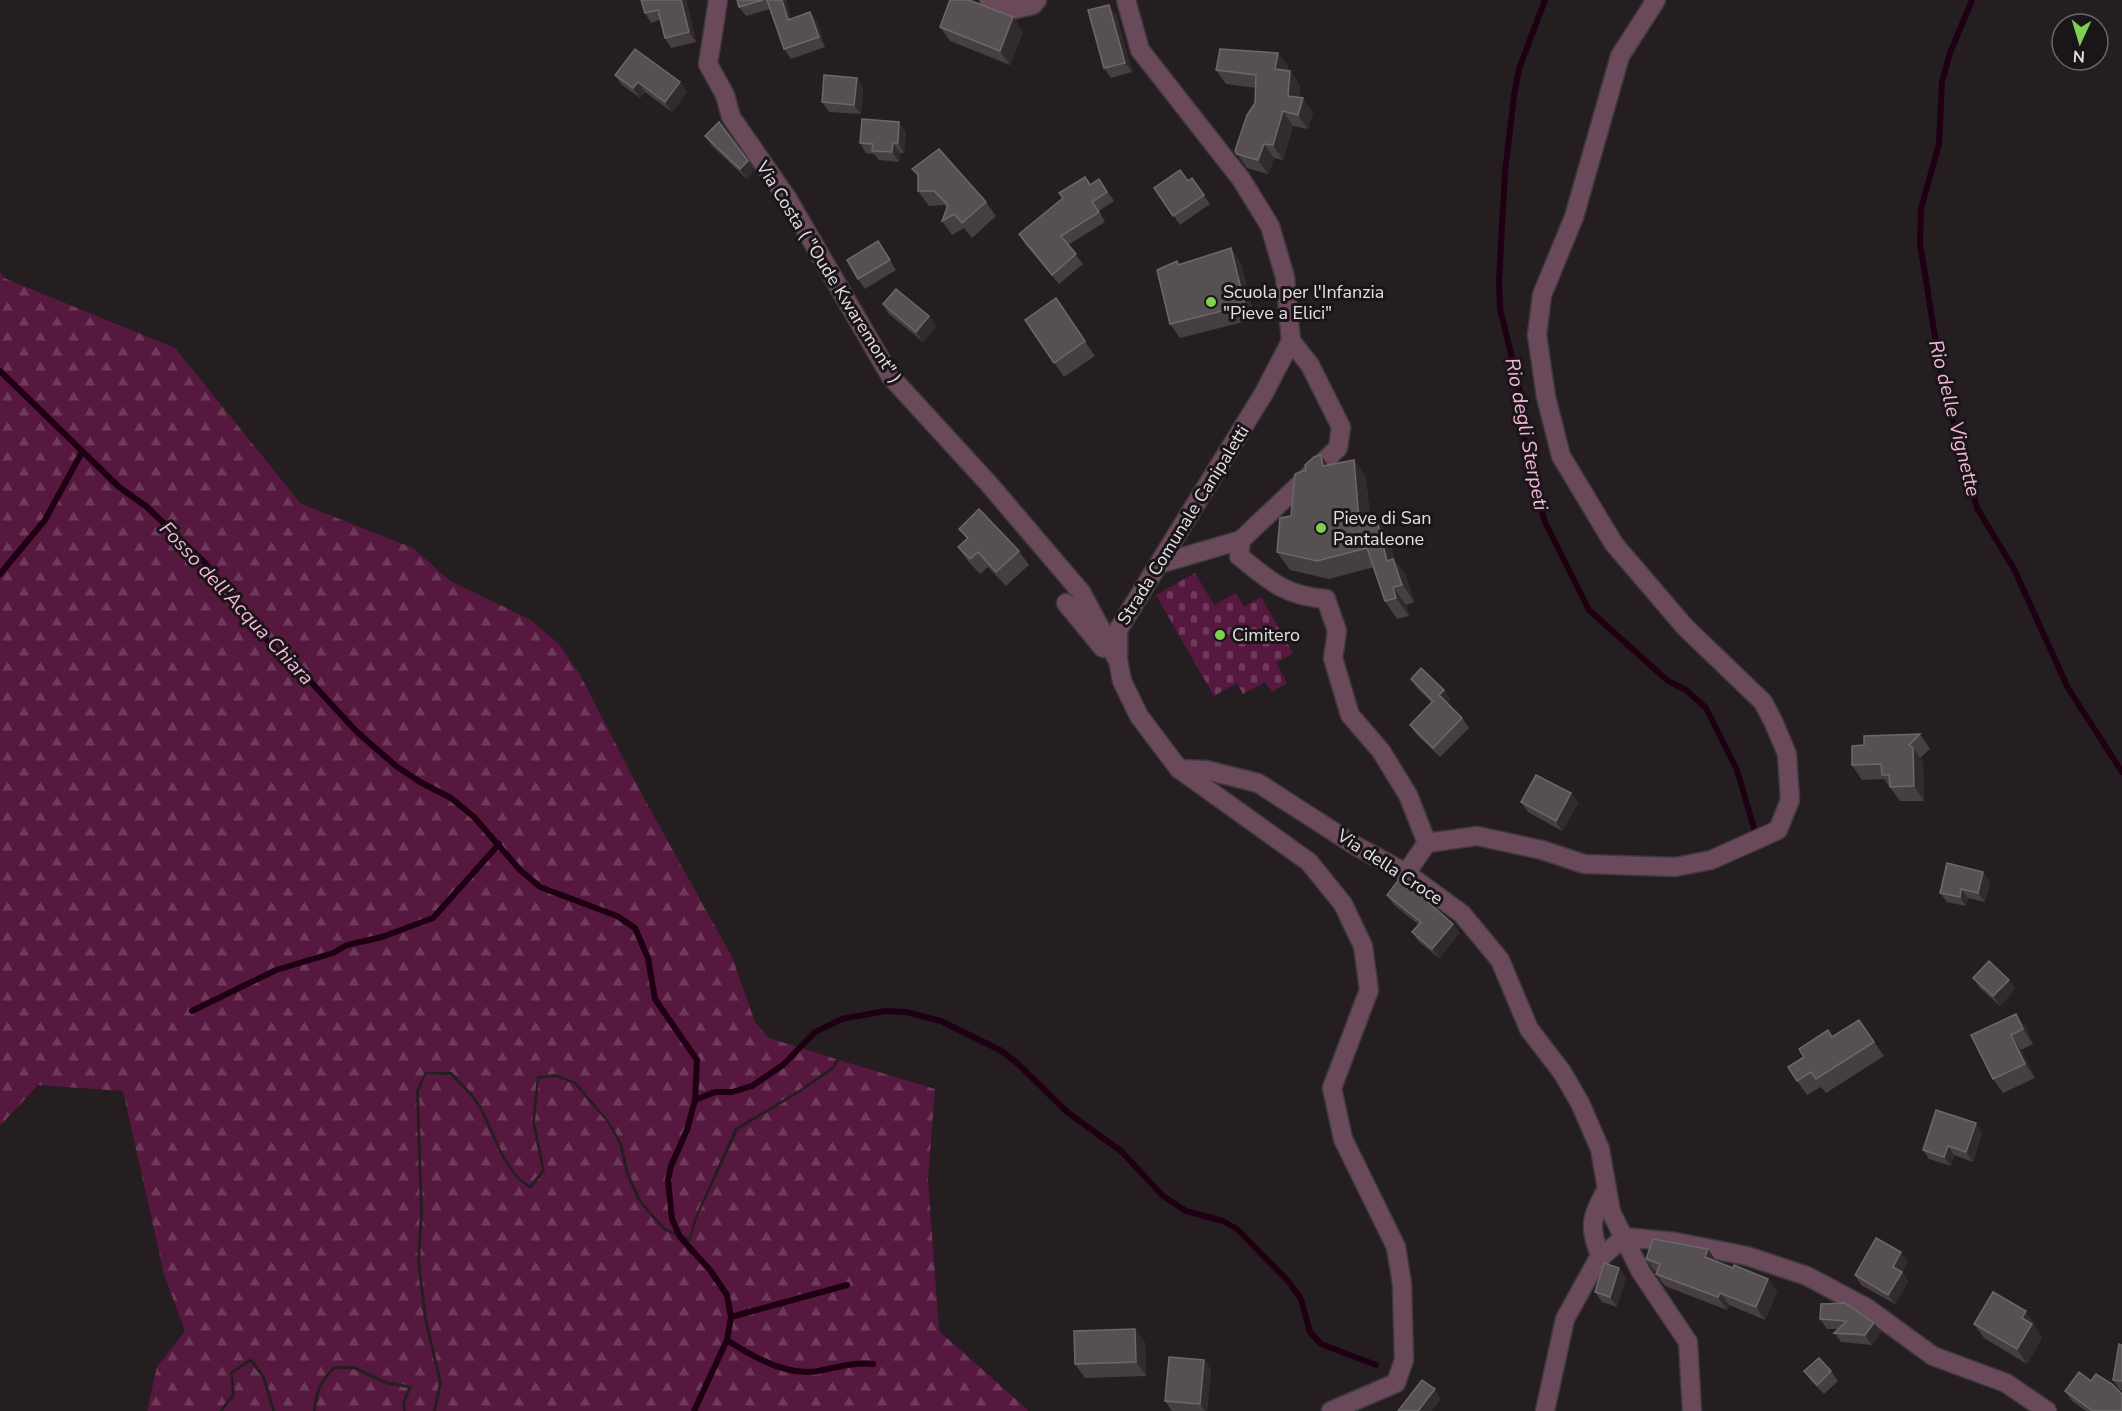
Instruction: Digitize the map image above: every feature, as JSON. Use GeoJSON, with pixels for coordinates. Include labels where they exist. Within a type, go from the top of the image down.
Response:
{"type":"FeatureCollection","features":[{"type":"Feature","properties":{"kind":"street","name":"Via Costa ( \"Oude Kwaremont\" )"},"geometry":{"type":"LineString","coordinates":[[718,0],[708,64],[725,95],[731,117],[787,198],[891,377],[989,484],[1081,592],[1118,660]]}},
{"type":"Feature","properties":{"kind":"street"},"geometry":{"type":"LineString","coordinates":[[989,0],[1012,9],[1033,6],[1037,0]]}},
{"type":"Feature","properties":{"kind":"street"},"geometry":{"type":"LineString","coordinates":[[1126,0],[1140,50],[1241,179],[1270,226],[1285,277],[1291,341],[1310,365],[1341,426],[1338,448],[1241,540],[1159,564]]}},
{"type":"Feature","properties":{"kind":"street"},"geometry":{"type":"LineString","coordinates":[[1406,873],[1426,843],[1477,836],[1542,850],[1584,864],[1675,867],[1711,860],[1778,830],[1790,800],[1787,754],[1763,702],[1686,627],[1614,544],[1561,456],[1546,397],[1537,335],[1542,295],[1574,217],[1620,56],[1656,0]]}},
{"type":"Feature","properties":{"kind":"street","name":"Strada Comunale Canipaletti"},"geometry":{"type":"LineString","coordinates":[[1291,341],[1264,393],[1118,630],[1118,660],[1122,681],[1139,716],[1179,769],[1309,862],[1343,904],[1363,946],[1369,990],[1332,1088],[1343,1139],[1396,1247],[1402,1284],[1404,1360],[1396,1383],[1331,1411]]}},
{"type":"Feature","properties":{"kind":"street"},"geometry":{"type":"LineString","coordinates":[[1241,540],[1239,556],[1270,580],[1299,597],[1326,599],[1337,631],[1333,658],[1350,715],[1381,751],[1402,787],[1426,843]]}},
{"type":"Feature","properties":{"kind":"street"},"geometry":{"type":"LineString","coordinates":[[1066,603],[1083,627],[1107,653],[1118,660]]}},
{"type":"Feature","properties":{"kind":"street","name":"Via della Croce"},"geometry":{"type":"LineString","coordinates":[[1179,769],[1206,770],[1258,783],[1356,846],[1406,873],[1462,914],[1500,960],[1529,1029],[1562,1072],[1580,1103],[1600,1149],[1611,1212],[1641,1272],[1688,1342],[1692,1411]]}},
{"type":"Feature","properties":{"kind":"street"},"geometry":{"type":"LineString","coordinates":[[1601,1257],[1592,1237],[1595,1210],[1607,1189]]}},
{"type":"Feature","properties":{"kind":"street"},"geometry":{"type":"LineString","coordinates":[[1545,1411],[1564,1319],[1597,1261],[1624,1237],[1676,1242],[1747,1256],[1807,1276],[1867,1308],[1933,1356],[2006,1383],[2048,1411]]}},
{"type":"Feature","properties":{"kind":"green space"},"geometry":{"type":"Polygon","coordinates":[[[0,272],[4,278],[175,348],[301,504],[413,548],[450,581],[529,619],[559,644],[580,675],[640,791],[732,957],[755,1022],[769,1038],[836,1059],[832,1067],[799,1090],[735,1128],[695,1217],[689,1238],[665,1228],[641,1200],[629,1174],[622,1143],[609,1121],[576,1082],[556,1074],[537,1076],[532,1122],[542,1170],[530,1185],[513,1170],[480,1105],[452,1072],[425,1072],[416,1091],[420,1212],[417,1261],[424,1319],[439,1383],[433,1411],[406,1411],[405,1403],[412,1386],[386,1381],[354,1366],[334,1366],[319,1386],[313,1411],[275,1411],[265,1376],[251,1358],[230,1372],[232,1394],[219,1411],[147,1411],[157,1367],[185,1331],[164,1274],[123,1091],[38,1085],[0,1126],[0,272]]]}},
{"type":"Feature","properties":{"kind":"green space"},"geometry":{"type":"Polygon","coordinates":[[[1195,573],[1214,605],[1236,593],[1244,607],[1261,597],[1293,653],[1276,663],[1287,683],[1272,692],[1265,682],[1243,694],[1237,683],[1214,696],[1156,595],[1195,573]]]}},
{"type":"Feature","properties":{"kind":"green space"},"geometry":{"type":"Polygon","coordinates":[[[839,1060],[935,1089],[928,1178],[939,1331],[1029,1411],[436,1411],[442,1383],[427,1319],[420,1261],[423,1212],[419,1092],[426,1074],[450,1075],[468,1094],[478,1107],[506,1163],[521,1182],[531,1189],[545,1171],[535,1122],[539,1079],[556,1077],[574,1084],[607,1122],[619,1144],[626,1174],[638,1201],[663,1230],[690,1242],[697,1218],[738,1130],[801,1092],[834,1069],[839,1060]]]}},
{"type":"Feature","properties":{"kind":"green space"},"geometry":{"type":"Polygon","coordinates":[[[250,1362],[262,1377],[272,1411],[223,1411],[235,1395],[233,1374],[250,1362]]]}},
{"type":"Feature","properties":{"kind":"green space"},"geometry":{"type":"Polygon","coordinates":[[[335,1369],[353,1369],[385,1384],[408,1388],[402,1403],[403,1411],[316,1411],[321,1388],[335,1369]]]}},
{"type":"Feature","properties":{"kind":"building"},"geometry":{"type":"Polygon","coordinates":[[[641,0],[681,0],[689,32],[665,38],[658,10],[645,13],[641,0]]]}},
{"type":"Feature","properties":{"kind":"building"},"geometry":{"type":"Polygon","coordinates":[[[737,0],[763,0],[739,7],[737,0]]]}},
{"type":"Feature","properties":{"kind":"building"},"geometry":{"type":"Polygon","coordinates":[[[767,0],[782,0],[788,20],[810,12],[819,37],[784,49],[767,0]]]}},
{"type":"Feature","properties":{"kind":"building"},"geometry":{"type":"Polygon","coordinates":[[[950,0],[969,0],[1013,17],[1000,51],[940,27],[950,0]]]}},
{"type":"Feature","properties":{"kind":"building"},"geometry":{"type":"Polygon","coordinates":[[[1109,5],[1125,63],[1104,68],[1088,10],[1109,5]]]}},
{"type":"Feature","properties":{"kind":"building"},"geometry":{"type":"Polygon","coordinates":[[[635,49],[680,82],[665,102],[638,82],[633,88],[615,75],[635,49]]]}},
{"type":"Feature","properties":{"kind":"building"},"geometry":{"type":"Polygon","coordinates":[[[1220,49],[1278,53],[1275,69],[1290,71],[1288,96],[1303,98],[1298,115],[1283,111],[1273,145],[1264,144],[1258,160],[1237,154],[1235,151],[1247,115],[1255,103],[1256,75],[1216,70],[1220,49]]]}},
{"type":"Feature","properties":{"kind":"building"},"geometry":{"type":"Polygon","coordinates":[[[824,75],[857,78],[854,105],[822,102],[824,75]]]}},
{"type":"Feature","properties":{"kind":"building"},"geometry":{"type":"Polygon","coordinates":[[[862,119],[899,122],[898,143],[893,143],[892,152],[872,151],[873,144],[860,143],[862,119]]]}},
{"type":"Feature","properties":{"kind":"building"},"geometry":{"type":"Polygon","coordinates":[[[719,122],[748,161],[740,169],[705,136],[719,122]]]}},
{"type":"Feature","properties":{"kind":"building"},"geometry":{"type":"Polygon","coordinates":[[[939,149],[986,202],[962,223],[954,214],[942,221],[948,205],[934,191],[918,191],[918,174],[912,169],[939,149]]]}},
{"type":"Feature","properties":{"kind":"building"},"geometry":{"type":"Polygon","coordinates":[[[1180,170],[1188,181],[1192,178],[1204,195],[1173,216],[1154,188],[1180,170]]]}},
{"type":"Feature","properties":{"kind":"building"},"geometry":{"type":"Polygon","coordinates":[[[1085,177],[1090,185],[1099,179],[1107,192],[1092,202],[1099,212],[1061,236],[1076,254],[1052,275],[1019,234],[1063,198],[1059,193],[1085,177]]]}},
{"type":"Feature","properties":{"kind":"building"},"geometry":{"type":"Polygon","coordinates":[[[878,241],[890,260],[858,279],[847,260],[878,241]]]}},
{"type":"Feature","properties":{"kind":"building","name":"Scuola per l'Infanzia \"Pieve a Elici\""},"geometry":{"type":"Polygon","coordinates":[[[1231,248],[1245,305],[1170,324],[1157,270],[1177,261],[1178,265],[1231,248]]]}},
{"type":"Feature","properties":{"kind":"building"},"geometry":{"type":"Polygon","coordinates":[[[896,289],[929,316],[916,332],[883,304],[896,289]]]}},
{"type":"Feature","properties":{"kind":"building"},"geometry":{"type":"Polygon","coordinates":[[[1056,298],[1085,341],[1054,363],[1025,320],[1056,298]]]}},
{"type":"Feature","properties":{"kind":"building"},"geometry":{"type":"Polygon","coordinates":[[[1321,455],[1323,466],[1354,460],[1359,520],[1376,517],[1387,561],[1393,559],[1402,585],[1393,587],[1396,598],[1385,601],[1367,548],[1317,561],[1277,552],[1280,518],[1291,516],[1295,474],[1306,470],[1305,465],[1314,457],[1321,455]]]}},
{"type":"Feature","properties":{"kind":"building"},"geometry":{"type":"Polygon","coordinates":[[[979,509],[1019,551],[996,572],[978,552],[970,559],[958,547],[968,538],[959,529],[979,509]]]}},
{"type":"Feature","properties":{"kind":"building"},"geometry":{"type":"Polygon","coordinates":[[[1421,668],[1444,690],[1439,695],[1462,718],[1433,748],[1410,725],[1433,701],[1411,679],[1421,668]]]}},
{"type":"Feature","properties":{"kind":"building"},"geometry":{"type":"Polygon","coordinates":[[[1920,734],[1909,745],[1913,748],[1914,786],[1890,787],[1889,775],[1882,775],[1881,764],[1852,765],[1852,746],[1864,745],[1864,736],[1920,734]]]}},
{"type":"Feature","properties":{"kind":"building"},"geometry":{"type":"Polygon","coordinates":[[[1536,775],[1571,793],[1556,821],[1521,802],[1536,775]]]}},
{"type":"Feature","properties":{"kind":"building"},"geometry":{"type":"Polygon","coordinates":[[[1947,863],[1983,872],[1978,893],[1961,889],[1960,897],[1940,893],[1947,863]]]}},
{"type":"Feature","properties":{"kind":"building"},"geometry":{"type":"Polygon","coordinates":[[[1400,878],[1423,895],[1422,897],[1453,924],[1432,949],[1412,932],[1421,922],[1387,895],[1400,878]]]}},
{"type":"Feature","properties":{"kind":"building"},"geometry":{"type":"Polygon","coordinates":[[[1989,961],[2009,980],[1993,996],[1973,978],[1989,961]]]}},
{"type":"Feature","properties":{"kind":"building"},"geometry":{"type":"Polygon","coordinates":[[[2016,1014],[2023,1029],[2011,1035],[2025,1064],[1993,1079],[1971,1035],[2016,1014]]]}},
{"type":"Feature","properties":{"kind":"building"},"geometry":{"type":"Polygon","coordinates":[[[1859,1020],[1874,1042],[1816,1079],[1811,1072],[1797,1081],[1788,1067],[1804,1057],[1799,1049],[1828,1030],[1832,1037],[1859,1020]]]}},
{"type":"Feature","properties":{"kind":"building"},"geometry":{"type":"Polygon","coordinates":[[[1936,1110],[1976,1123],[1966,1152],[1948,1146],[1944,1157],[1923,1150],[1936,1110]]]}},
{"type":"Feature","properties":{"kind":"building"},"geometry":{"type":"Polygon","coordinates":[[[1876,1238],[1901,1252],[1893,1267],[1902,1272],[1888,1295],[1855,1275],[1876,1238]]]}},
{"type":"Feature","properties":{"kind":"building"},"geometry":{"type":"Polygon","coordinates":[[[1653,1239],[1708,1249],[1705,1257],[1733,1268],[1734,1265],[1768,1279],[1756,1307],[1720,1293],[1718,1297],[1656,1274],[1660,1264],[1646,1259],[1653,1239]]]}},
{"type":"Feature","properties":{"kind":"building"},"geometry":{"type":"Polygon","coordinates":[[[1604,1263],[1619,1268],[1610,1297],[1595,1292],[1604,1263]]]}},
{"type":"Feature","properties":{"kind":"building"},"geometry":{"type":"Polygon","coordinates":[[[1993,1292],[2026,1311],[2022,1318],[2032,1324],[2017,1349],[1974,1324],[1993,1292]]]}},
{"type":"Feature","properties":{"kind":"building"},"geometry":{"type":"Polygon","coordinates":[[[1845,1303],[1874,1323],[1865,1335],[1834,1333],[1847,1321],[1820,1319],[1821,1304],[1845,1303]]]}},
{"type":"Feature","properties":{"kind":"building"},"geometry":{"type":"Polygon","coordinates":[[[1135,1329],[1136,1362],[1075,1364],[1074,1331],[1135,1329]]]}},
{"type":"Feature","properties":{"kind":"building"},"geometry":{"type":"Polygon","coordinates":[[[2119,1344],[2122,1345],[2122,1381],[2113,1380],[2119,1344]]]}},
{"type":"Feature","properties":{"kind":"building"},"geometry":{"type":"Polygon","coordinates":[[[1169,1357],[1204,1360],[1200,1404],[1165,1401],[1169,1357]]]}},
{"type":"Feature","properties":{"kind":"building"},"geometry":{"type":"Polygon","coordinates":[[[1819,1358],[1831,1371],[1817,1385],[1804,1371],[1819,1358]]]}},
{"type":"Feature","properties":{"kind":"building"},"geometry":{"type":"Polygon","coordinates":[[[2079,1372],[2091,1381],[2096,1374],[2112,1384],[2122,1394],[2122,1411],[2093,1411],[2065,1391],[2079,1372]]]}},
{"type":"Feature","properties":{"kind":"building"},"geometry":{"type":"Polygon","coordinates":[[[1422,1380],[1435,1389],[1418,1411],[1398,1411],[1422,1380]]]}},
{"type":"Feature","properties":{"kind":"waterway","name":"Rio degli Sterpeti"},"geometry":{"type":"LineString","coordinates":[[1545,0],[1519,69],[1514,96],[1505,172],[1499,281],[1500,308],[1521,396],[1523,433],[1537,499],[1546,524],[1589,610],[1668,681],[1686,690],[1706,708],[1737,770],[1756,835]]}},
{"type":"Feature","properties":{"kind":"waterway","name":"Rio delle Vignette"},"geometry":{"type":"LineString","coordinates":[[1972,0],[1950,53],[1942,82],[1939,144],[1921,209],[1920,243],[1942,381],[1977,508],[2014,569],[2068,688],[2122,772]]}},
{"type":"Feature","properties":{"kind":"waterway","name":"Fosso dell'Acqua Chiara"},"geometry":{"type":"LineString","coordinates":[[0,371],[119,487],[147,507],[206,564],[274,649],[311,682],[356,731],[396,766],[451,798],[474,817],[520,870],[540,887],[617,916],[635,928],[648,958],[655,999],[697,1060],[695,1100],[687,1130],[671,1166],[668,1180],[672,1219],[680,1237],[710,1270],[727,1295],[731,1317],[727,1340],[694,1411]]}},
{"type":"Feature","properties":{"kind":"waterway"},"geometry":{"type":"LineString","coordinates":[[0,574],[45,520],[82,452]]}},
{"type":"Feature","properties":{"kind":"waterway"},"geometry":{"type":"LineString","coordinates":[[192,1011],[276,970],[333,953],[347,945],[382,937],[433,918],[499,844]]}},
{"type":"Feature","properties":{"kind":"waterway"},"geometry":{"type":"LineString","coordinates":[[695,1100],[715,1092],[732,1092],[752,1086],[783,1065],[815,1032],[842,1019],[885,1011],[906,1012],[941,1021],[1000,1050],[1016,1062],[1067,1112],[1121,1151],[1163,1196],[1186,1211],[1223,1221],[1237,1229],[1288,1281],[1301,1299],[1310,1332],[1321,1344],[1376,1365]]}},
{"type":"Feature","properties":{"kind":"waterway"},"geometry":{"type":"LineString","coordinates":[[731,1317],[847,1285]]}},
{"type":"Feature","properties":{"kind":"waterway"},"geometry":{"type":"LineString","coordinates":[[727,1340],[770,1364],[795,1371],[818,1371],[852,1364],[873,1364]]}},
{"type":"Feature","properties":{"kind":"place","name":"Scuola per l'Infanzia \"Pieve a Elici\""},"geometry":{"type":"Point","coordinates":[1211,302]}},
{"type":"Feature","properties":{"kind":"place","name":"Pieve di San Pantaleone"},"geometry":{"type":"Point","coordinates":[1321,528]}},
{"type":"Feature","properties":{"kind":"place","name":"Cimitero"},"geometry":{"type":"Point","coordinates":[1220,635]}}]}
